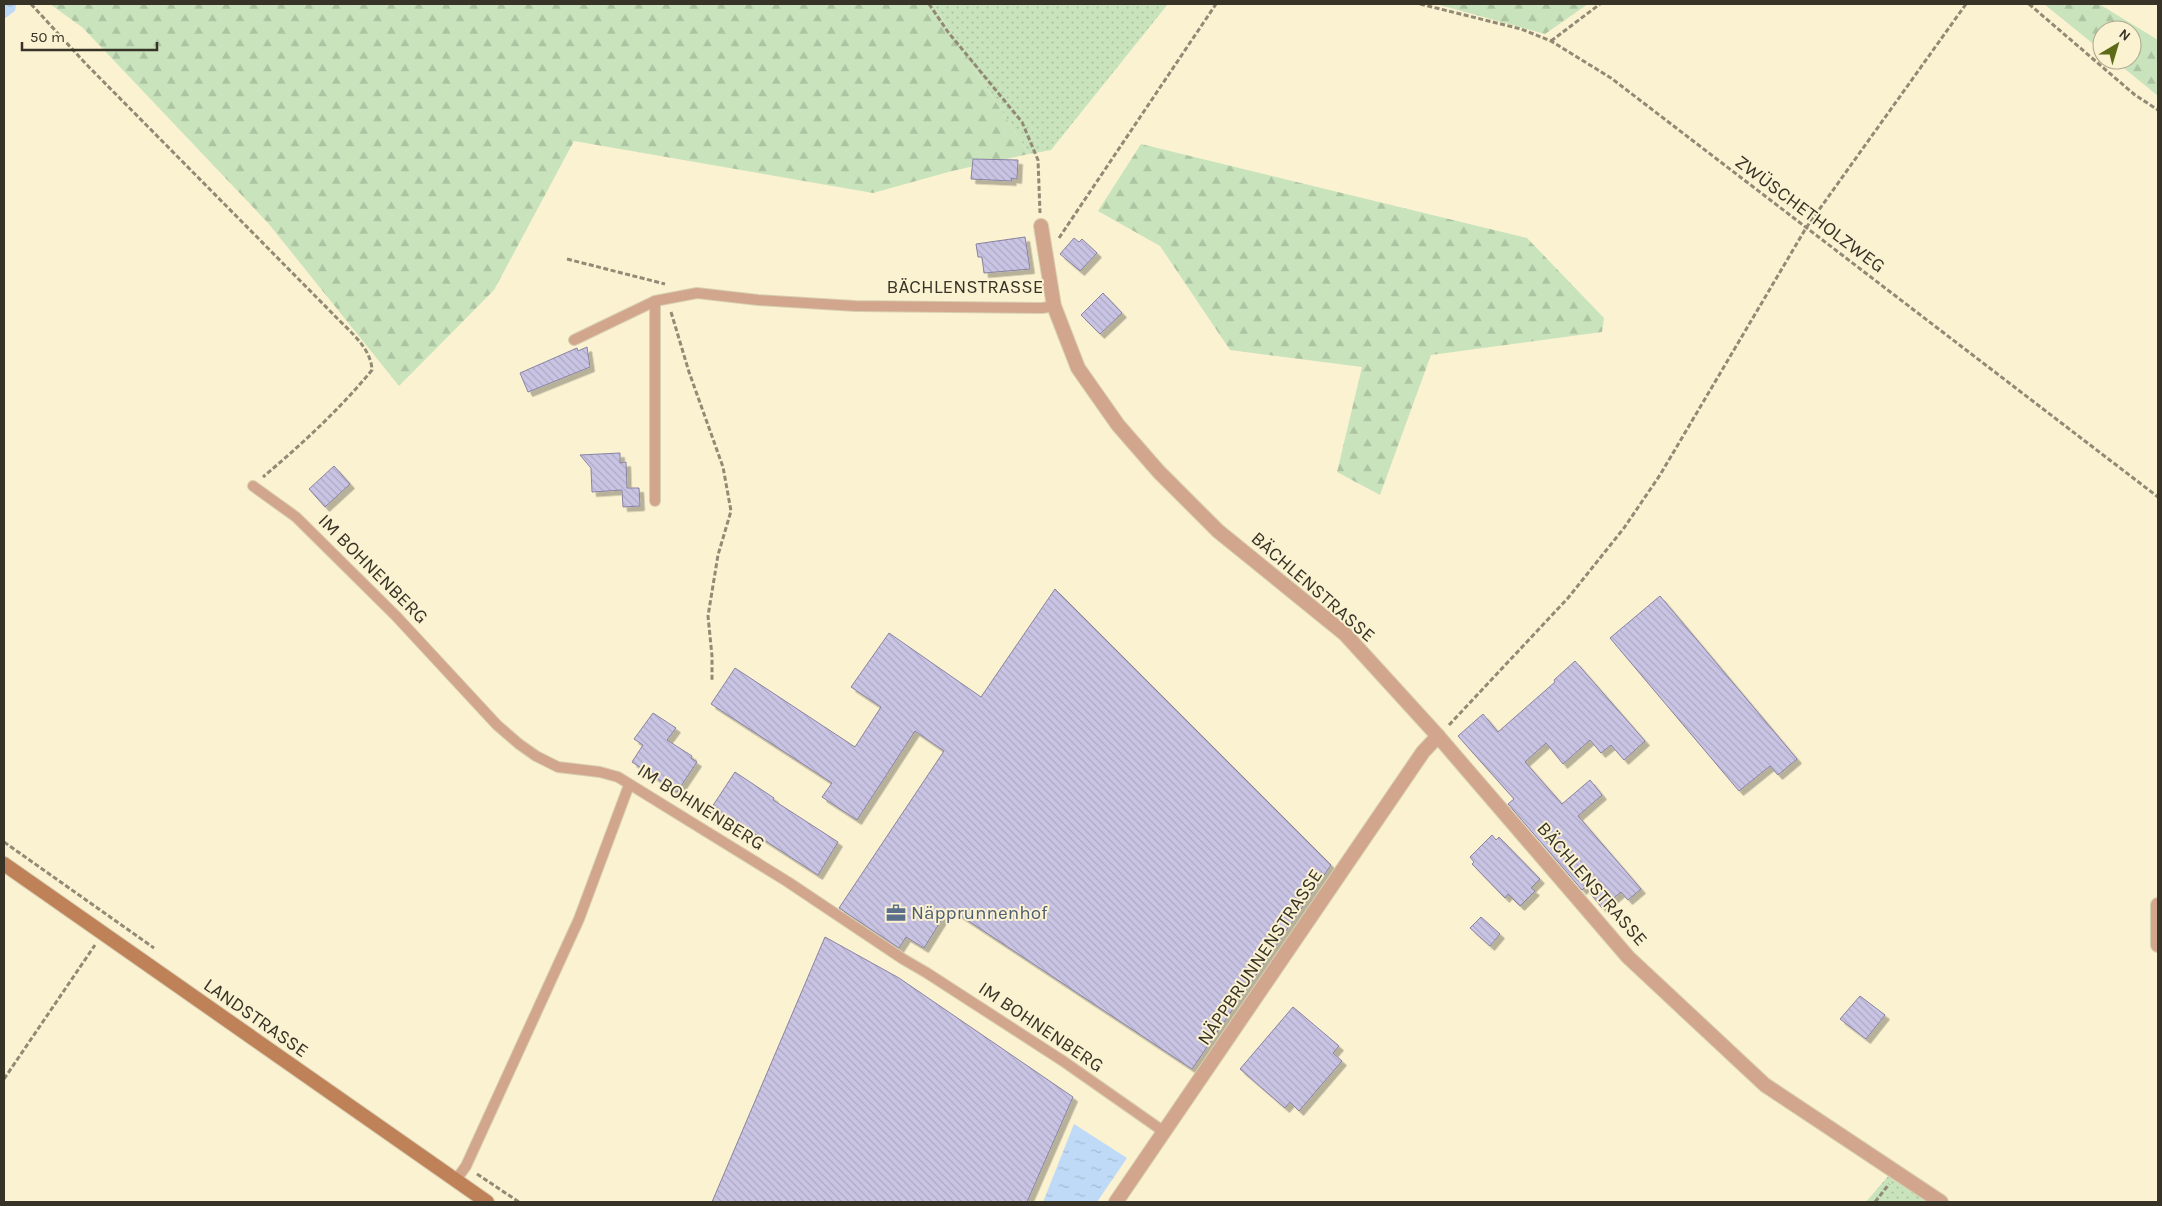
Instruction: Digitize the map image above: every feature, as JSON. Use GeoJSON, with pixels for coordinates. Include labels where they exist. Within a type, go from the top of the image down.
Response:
{"type":"FeatureCollection","features":[{"type":"Feature","properties":{"kind":"main road","name":"LANDSTRASSE"},"geometry":{"type":"LineString","coordinates":[[4,864],[487,1202]]}},
{"type":"Feature","properties":{"kind":"street"},"geometry":{"type":"LineString","coordinates":[[1041,226],[1054,306]]}},
{"type":"Feature","properties":{"kind":"street","name":"BÄCHLENSTRASSE"},"geometry":{"type":"LineString","coordinates":[[1054,306],[1078,368],[1118,425],[1159,472],[1218,531],[1345,634],[1438,736],[1628,957],[1765,1085],[1942,1202]]}},
{"type":"Feature","properties":{"kind":"street","name":"NÄPPBRUNNENSTRASSE"},"geometry":{"type":"LineString","coordinates":[[1116,1202],[1418,761],[1438,736]]}},
{"type":"Feature","properties":{"kind":"street"},"geometry":{"type":"LineString","coordinates":[[2158,905],[2158,945]]}},
{"type":"Feature","properties":{"kind":"lane","name":"BÄCHLENSTRASSE"},"geometry":{"type":"LineString","coordinates":[[574,340],[655,301],[697,293],[758,300],[855,306],[1042,308],[1054,306]]}},
{"type":"Feature","properties":{"kind":"lane"},"geometry":{"type":"LineString","coordinates":[[655,301],[655,502]]}},
{"type":"Feature","properties":{"kind":"lane","name":"IM BOHNENBERG"},"geometry":{"type":"LineString","coordinates":[[253,486],[302,524],[396,616],[498,725],[519,744],[536,756],[558,767],[600,772],[618,777],[788,882],[903,959],[927,972],[1063,1061],[1163,1131]]}},
{"type":"Feature","properties":{"kind":"lane"},"geometry":{"type":"LineString","coordinates":[[456,1180],[466,1166],[580,918],[629,784]]}},
{"type":"Feature","properties":{"kind":"path"},"geometry":{"type":"LineString","coordinates":[[31,4],[86,64],[333,314],[364,347],[372,359],[372,370],[361,383],[284,460],[253,486]]}},
{"type":"Feature","properties":{"kind":"path"},"geometry":{"type":"LineString","coordinates":[[929,4],[948,32],[1022,122],[1038,160],[1041,226]]}},
{"type":"Feature","properties":{"kind":"path"},"geometry":{"type":"LineString","coordinates":[[1044,244],[1057,241],[1216,4]]}},
{"type":"Feature","properties":{"kind":"path","name":"ZWÜSCHETHOLZWEG"},"geometry":{"type":"LineString","coordinates":[[1420,4],[1521,29],[1551,41],[1611,78],[2158,497]]}},
{"type":"Feature","properties":{"kind":"path"},"geometry":{"type":"LineString","coordinates":[[1551,41],[1600,4]]}},
{"type":"Feature","properties":{"kind":"path"},"geometry":{"type":"LineString","coordinates":[[1438,736],[1568,598],[1624,528],[1660,475],[1806,228],[1966,4]]}},
{"type":"Feature","properties":{"kind":"path"},"geometry":{"type":"LineString","coordinates":[[2029,4],[2135,94],[2158,110]]}},
{"type":"Feature","properties":{"kind":"path"},"geometry":{"type":"LineString","coordinates":[[567,259],[670,286]]}},
{"type":"Feature","properties":{"kind":"path"},"geometry":{"type":"LineString","coordinates":[[667,299],[689,372],[723,467],[730,511],[718,554],[708,616],[712,656],[712,681]]}},
{"type":"Feature","properties":{"kind":"path"},"geometry":{"type":"LineString","coordinates":[[4,842],[161,952]]}},
{"type":"Feature","properties":{"kind":"path"},"geometry":{"type":"LineString","coordinates":[[4,1079],[103,933]]}},
{"type":"Feature","properties":{"kind":"path"},"geometry":{"type":"LineString","coordinates":[[466,1166],[519,1202]]}},
{"type":"Feature","properties":{"kind":"path"},"geometry":{"type":"LineString","coordinates":[[1875,1202],[1897,1174]]}},
{"type":"Feature","properties":{"kind":"green space"},"geometry":{"type":"Polygon","coordinates":[[[50,4],[933,4],[1029,154],[952,171],[873,193],[574,141],[494,290],[399,386],[268,223],[83,28],[50,4]]]}},
{"type":"Feature","properties":{"kind":"green space"},"geometry":{"type":"Polygon","coordinates":[[[933,4],[1168,4],[1051,150],[1029,154],[933,4]]]}},
{"type":"Feature","properties":{"kind":"green space"},"geometry":{"type":"Polygon","coordinates":[[[1436,4],[1588,4],[1545,34],[1436,4]]]}},
{"type":"Feature","properties":{"kind":"green space"},"geometry":{"type":"Polygon","coordinates":[[[2044,4],[2099,4],[2125,20],[2092,20],[2092,43],[2044,4]]]}},
{"type":"Feature","properties":{"kind":"green space"},"geometry":{"type":"Polygon","coordinates":[[[2142,30],[2158,40],[2158,96],[2126,70],[2142,70],[2142,30]]]}},
{"type":"Feature","properties":{"kind":"green space"},"geometry":{"type":"Polygon","coordinates":[[[1141,144],[1527,238],[1604,318],[1602,332],[1431,355],[1380,495],[1337,472],[1362,367],[1230,350],[1160,246],[1098,211],[1141,144]]]}},
{"type":"Feature","properties":{"kind":"green space"},"geometry":{"type":"Polygon","coordinates":[[[1889,1175],[1932,1202],[1866,1202],[1889,1175]]]}},
{"type":"Feature","properties":{"kind":"water"},"geometry":{"type":"Polygon","coordinates":[[[4,4],[16,5],[15,11],[4,19],[4,4]]]}},
{"type":"Feature","properties":{"kind":"water"},"geometry":{"type":"Polygon","coordinates":[[[1074,1124],[1127,1158],[1097,1202],[1043,1202],[1074,1124]]]}},
{"type":"Feature","properties":{"kind":"building"},"geometry":{"type":"Polygon","coordinates":[[[973,159],[1018,160],[1017,179],[1011,178],[1012,181],[971,179],[973,159]]]}},
{"type":"Feature","properties":{"kind":"building"},"geometry":{"type":"Polygon","coordinates":[[[1025,237],[1030,269],[984,273],[982,257],[978,257],[976,244],[1025,237]]]}},
{"type":"Feature","properties":{"kind":"building"},"geometry":{"type":"Polygon","coordinates":[[[1074,238],[1079,242],[1082,239],[1097,253],[1080,271],[1060,254],[1074,238]]]}},
{"type":"Feature","properties":{"kind":"building"},"geometry":{"type":"Polygon","coordinates":[[[1103,293],[1122,313],[1100,334],[1081,315],[1103,293]]]}},
{"type":"Feature","properties":{"kind":"building"},"geometry":{"type":"Polygon","coordinates":[[[587,347],[590,367],[528,392],[520,373],[577,348],[578,351],[587,347]]]}},
{"type":"Feature","properties":{"kind":"building"},"geometry":{"type":"Polygon","coordinates":[[[620,453],[620,463],[626,462],[627,488],[639,488],[640,506],[623,507],[622,490],[592,492],[591,468],[580,455],[620,453]]]}},
{"type":"Feature","properties":{"kind":"building"},"geometry":{"type":"Polygon","coordinates":[[[334,466],[350,484],[325,507],[309,489],[334,466]]]}},
{"type":"Feature","properties":{"kind":"building"},"geometry":{"type":"Polygon","coordinates":[[[1055,589],[1331,865],[1192,1069],[949,908],[924,948],[906,937],[899,948],[839,908],[944,751],[915,731],[857,820],[822,797],[832,783],[711,704],[735,668],[855,747],[881,707],[851,687],[889,633],[981,697],[1055,589]]]}},
{"type":"Feature","properties":{"kind":"building"},"geometry":{"type":"Polygon","coordinates":[[[1660,596],[1797,759],[1778,775],[1770,766],[1739,791],[1610,638],[1660,596]]]}},
{"type":"Feature","properties":{"kind":"building"},"geometry":{"type":"Polygon","coordinates":[[[1575,661],[1645,741],[1624,760],[1611,745],[1601,753],[1590,740],[1563,764],[1546,743],[1525,762],[1562,804],[1590,780],[1602,795],[1578,816],[1641,889],[1628,900],[1621,892],[1602,908],[1585,887],[1582,890],[1508,804],[1514,799],[1458,736],[1483,714],[1498,732],[1555,682],[1554,680],[1575,661]]]}},
{"type":"Feature","properties":{"kind":"building"},"geometry":{"type":"Polygon","coordinates":[[[653,713],[676,728],[667,740],[692,756],[691,758],[697,762],[677,792],[632,762],[643,745],[634,739],[653,713]]]}},
{"type":"Feature","properties":{"kind":"building"},"geometry":{"type":"Polygon","coordinates":[[[735,772],[774,798],[773,800],[838,842],[818,875],[752,832],[750,836],[710,810],[735,772]]]}},
{"type":"Feature","properties":{"kind":"building"},"geometry":{"type":"Polygon","coordinates":[[[1492,835],[1496,840],[1499,837],[1540,879],[1531,888],[1535,891],[1520,906],[1508,894],[1505,898],[1472,864],[1474,862],[1470,857],[1492,835]]]}},
{"type":"Feature","properties":{"kind":"building"},"geometry":{"type":"Polygon","coordinates":[[[1481,917],[1500,934],[1490,946],[1470,928],[1481,917]]]}},
{"type":"Feature","properties":{"kind":"building"},"geometry":{"type":"Polygon","coordinates":[[[825,937],[899,978],[1073,1097],[1027,1202],[712,1202],[825,937]]]}},
{"type":"Feature","properties":{"kind":"building"},"geometry":{"type":"Polygon","coordinates":[[[1860,996],[1885,1015],[1866,1039],[1840,1019],[1860,996]]]}},
{"type":"Feature","properties":{"kind":"building"},"geometry":{"type":"Polygon","coordinates":[[[1293,1007],[1339,1046],[1333,1053],[1342,1061],[1299,1111],[1290,1102],[1285,1108],[1240,1069],[1293,1007]]]}},
{"type":"Feature","properties":{"kind":"place","name":"Näpprunnenhof"},"geometry":{"type":"Point","coordinates":[896,913]}}]}
